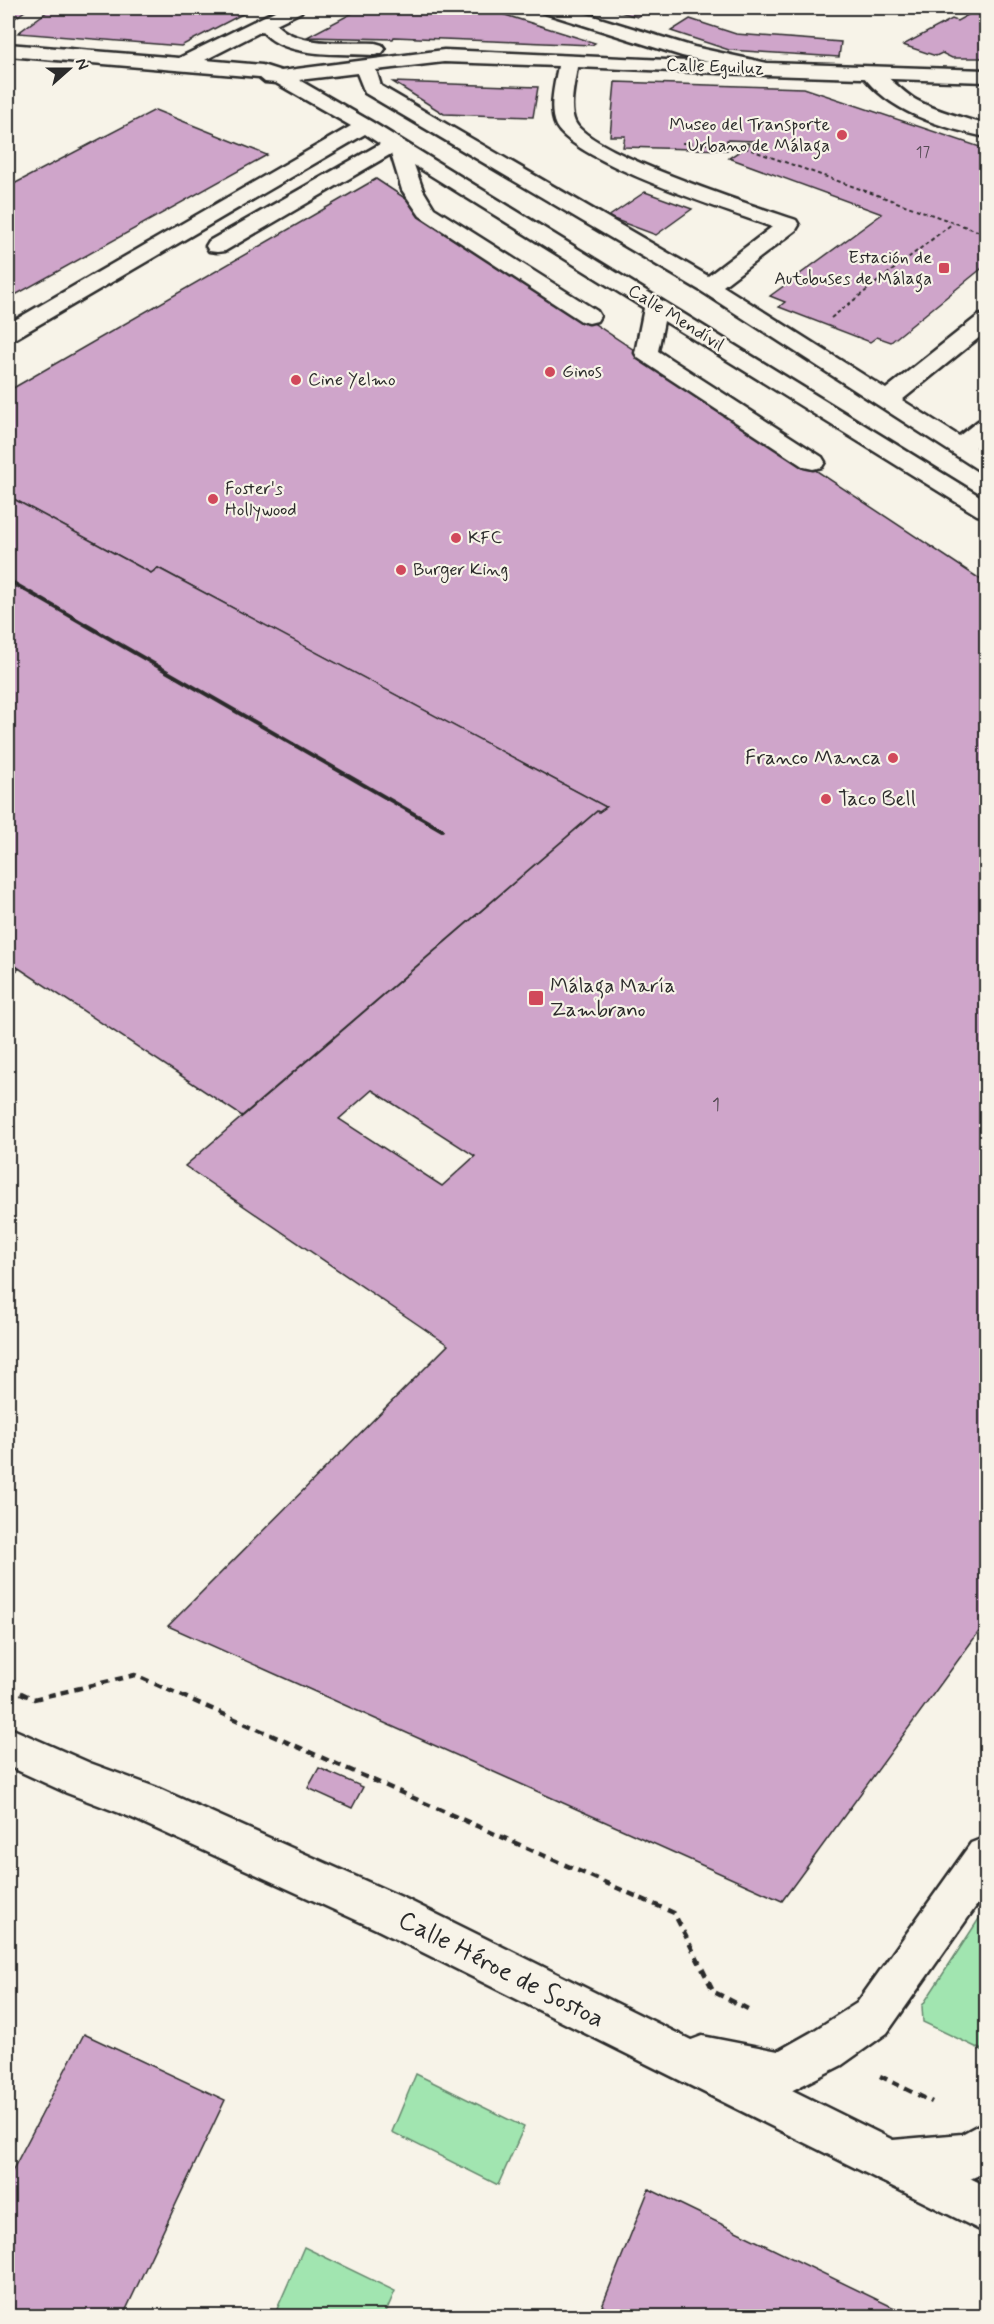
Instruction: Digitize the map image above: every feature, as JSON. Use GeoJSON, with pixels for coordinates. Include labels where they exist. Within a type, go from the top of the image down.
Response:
{"type":"FeatureCollection","features":[{"type":"Feature","properties":{"kind":"street"},"geometry":{"type":"LineString","coordinates":[[185,63],[294,8]]}},
{"type":"Feature","properties":{"kind":"street"},"geometry":{"type":"LineString","coordinates":[[559,9],[689,52],[767,69]]}},
{"type":"Feature","properties":{"kind":"street","name":"Calle Eguiluz"},"geometry":{"type":"LineString","coordinates":[[265,23],[276,36],[298,45],[416,51],[444,56],[987,76]]}},
{"type":"Feature","properties":{"kind":"street"},"geometry":{"type":"LineString","coordinates":[[8,50],[185,63],[262,71],[279,77]]}},
{"type":"Feature","properties":{"kind":"street","name":"Calle Eguiluz"},"geometry":{"type":"LineString","coordinates":[[8,62],[251,81],[444,56]]}},
{"type":"Feature","properties":{"kind":"street"},"geometry":{"type":"LineString","coordinates":[[569,61],[564,116],[566,126],[589,145],[621,162],[788,225],[709,286]]}},
{"type":"Feature","properties":{"kind":"street"},"geometry":{"type":"LineString","coordinates":[[365,66],[372,89],[709,286],[987,464]]}},
{"type":"Feature","properties":{"kind":"street","name":"Calle Mendívil"},"geometry":{"type":"LineString","coordinates":[[365,66],[349,77],[340,92],[365,126]]}},
{"type":"Feature","properties":{"kind":"street"},"geometry":{"type":"LineString","coordinates":[[872,73],[884,89],[908,106],[987,131]]}},
{"type":"Feature","properties":{"kind":"street","name":"Calle Mendívil"},"geometry":{"type":"LineString","coordinates":[[279,77],[398,146],[987,510]]}},
{"type":"Feature","properties":{"kind":"street"},"geometry":{"type":"LineString","coordinates":[[8,333],[365,126]]}},
{"type":"Feature","properties":{"kind":"street"},"geometry":{"type":"LineString","coordinates":[[217,246],[398,146],[417,203],[589,316]]}},
{"type":"Feature","properties":{"kind":"street"},"geometry":{"type":"LineString","coordinates":[[656,306],[646,353],[813,462]]}},
{"type":"Feature","properties":{"kind":"street"},"geometry":{"type":"LineString","coordinates":[[887,400],[987,321]]}},
{"type":"Feature","properties":{"kind":"street"},"geometry":{"type":"LineString","coordinates":[[960,447],[987,426]]}},
{"type":"Feature","properties":{"kind":"street","name":"Calle Héroe de Sostoa"},"geometry":{"type":"LineString","coordinates":[[8,1746],[81,1779],[140,1801],[391,1914],[614,2027],[987,2210]]}},
{"type":"Feature","properties":{"kind":"street"},"geometry":{"type":"LineString","coordinates":[[671,2053],[781,2074],[826,2049],[872,2018],[987,1857]]}},
{"type":"Feature","properties":{"kind":"street"},"geometry":{"type":"LineString","coordinates":[[893,2163],[970,2156],[987,2144]]}},
{"type":"Feature","properties":{"kind":"path"},"geometry":{"type":"LineString","coordinates":[[727,145],[754,142]]}},
{"type":"Feature","properties":{"kind":"path"},"geometry":{"type":"LineString","coordinates":[[737,145],[987,234]]}},
{"type":"Feature","properties":{"kind":"path"},"geometry":{"type":"LineString","coordinates":[[823,324],[954,222]]}},
{"type":"Feature","properties":{"kind":"path"},"geometry":{"type":"LineString","coordinates":[[8,1687],[34,1699],[135,1675],[674,1913],[714,1992],[755,2013]]}},
{"type":"Feature","properties":{"kind":"path"},"geometry":{"type":"LineString","coordinates":[[826,2049],[936,2104]]}},
{"type":"Feature","properties":{"kind":"green space"},"geometry":{"type":"Polygon","coordinates":[[[986,1908],[986,2052],[923,2022],[922,2006],[986,1908]]]}},
{"type":"Feature","properties":{"kind":"green space"},"geometry":{"type":"Polygon","coordinates":[[[416,2074],[524,2127],[498,2185],[392,2132],[416,2074]]]}},
{"type":"Feature","properties":{"kind":"green space"},"geometry":{"type":"Polygon","coordinates":[[[304,2247],[395,2291],[384,2316],[274,2316],[304,2247]]]}},
{"type":"Feature","properties":{"kind":"building"},"geometry":{"type":"Polygon","coordinates":[[[8,8],[29,8],[8,23],[8,8]]]}},
{"type":"Feature","properties":{"kind":"building"},"geometry":{"type":"Polygon","coordinates":[[[52,8],[254,8],[181,46],[18,33],[52,8]]]}},
{"type":"Feature","properties":{"kind":"building"},"geometry":{"type":"Polygon","coordinates":[[[362,8],[483,8],[595,43],[592,45],[394,37],[393,39],[307,37],[362,8]]]}},
{"type":"Feature","properties":{"kind":"building"},"geometry":{"type":"Polygon","coordinates":[[[607,8],[653,8],[637,17],[607,8]]]}},
{"type":"Feature","properties":{"kind":"building"},"geometry":{"type":"Polygon","coordinates":[[[976,8],[986,8],[986,58],[952,58],[942,53],[936,56],[903,45],[952,19],[957,21],[979,9],[976,8]]]}},
{"type":"Feature","properties":{"kind":"building"},"geometry":{"type":"Polygon","coordinates":[[[690,19],[736,34],[841,42],[839,57],[729,50],[671,31],[690,19]]]}},
{"type":"Feature","properties":{"kind":"building"},"geometry":{"type":"Polygon","coordinates":[[[393,82],[538,87],[533,117],[444,114],[393,82]]]}},
{"type":"Feature","properties":{"kind":"building"},"geometry":{"type":"Polygon","coordinates":[[[615,82],[804,88],[986,149],[986,265],[891,342],[877,337],[870,342],[779,307],[785,302],[770,296],[882,214],[729,158],[755,141],[727,140],[727,150],[623,147],[625,136],[610,136],[615,82]]]}},
{"type":"Feature","properties":{"kind":"building"},"geometry":{"type":"Polygon","coordinates":[[[155,110],[267,155],[8,299],[8,187],[155,110]]]}},
{"type":"Feature","properties":{"kind":"building"},"geometry":{"type":"Polygon","coordinates":[[[376,179],[986,583],[986,1622],[782,1901],[168,1626],[448,1345],[185,1166],[597,811],[606,807],[158,568],[151,573],[8,496],[8,391],[376,179]],[[372,1090],[339,1119],[442,1186],[475,1156],[372,1090]]]}},
{"type":"Feature","properties":{"kind":"building"},"geometry":{"type":"Polygon","coordinates":[[[645,192],[692,209],[656,235],[608,217],[645,192]]]}},
{"type":"Feature","properties":{"kind":"building"},"geometry":{"type":"Polygon","coordinates":[[[8,496],[151,573],[158,568],[606,807],[597,811],[242,1116],[8,961],[8,496]]]}},
{"type":"Feature","properties":{"kind":"building"},"geometry":{"type":"Polygon","coordinates":[[[8,961],[19,969],[8,976],[8,961]]]}},
{"type":"Feature","properties":{"kind":"building"},"geometry":{"type":"Polygon","coordinates":[[[319,1768],[363,1787],[352,1808],[308,1788],[319,1768]]]}},
{"type":"Feature","properties":{"kind":"building"},"geometry":{"type":"Polygon","coordinates":[[[84,2034],[225,2100],[123,2316],[8,2316],[8,2179],[84,2034]]]}},
{"type":"Feature","properties":{"kind":"building"},"geometry":{"type":"Polygon","coordinates":[[[649,2189],[911,2316],[622,2316],[602,2306],[649,2189]]]}},
{"type":"Feature","properties":{"kind":"railway"},"geometry":{"type":"LineString","coordinates":[[8,580],[442,830]]}},
{"type":"Feature","properties":{"kind":"place","name":"Museo del Transporte Urbano de Málaga"},"geometry":{"type":"Point","coordinates":[842,135]}},
{"type":"Feature","properties":{"kind":"place","name":"Estación de Autobuses de Málaga"},"geometry":{"type":"Point","coordinates":[944,268]}},
{"type":"Feature","properties":{"kind":"place","name":"Ginos"},"geometry":{"type":"Point","coordinates":[550,372]}},
{"type":"Feature","properties":{"kind":"place","name":"Cine Yelmo"},"geometry":{"type":"Point","coordinates":[296,380]}},
{"type":"Feature","properties":{"kind":"place","name":"Foster's Hollywood"},"geometry":{"type":"Point","coordinates":[213,499]}},
{"type":"Feature","properties":{"kind":"place","name":"KFC"},"geometry":{"type":"Point","coordinates":[456,538]}},
{"type":"Feature","properties":{"kind":"place","name":"Burger King"},"geometry":{"type":"Point","coordinates":[401,570]}},
{"type":"Feature","properties":{"kind":"place","name":"Franco Manca"},"geometry":{"type":"Point","coordinates":[893,758]}},
{"type":"Feature","properties":{"kind":"place","name":"Taco Bell"},"geometry":{"type":"Point","coordinates":[826,799]}},
{"type":"Feature","properties":{"kind":"place","name":"Málaga María Zambrano"},"geometry":{"type":"Point","coordinates":[536,998]}}]}
